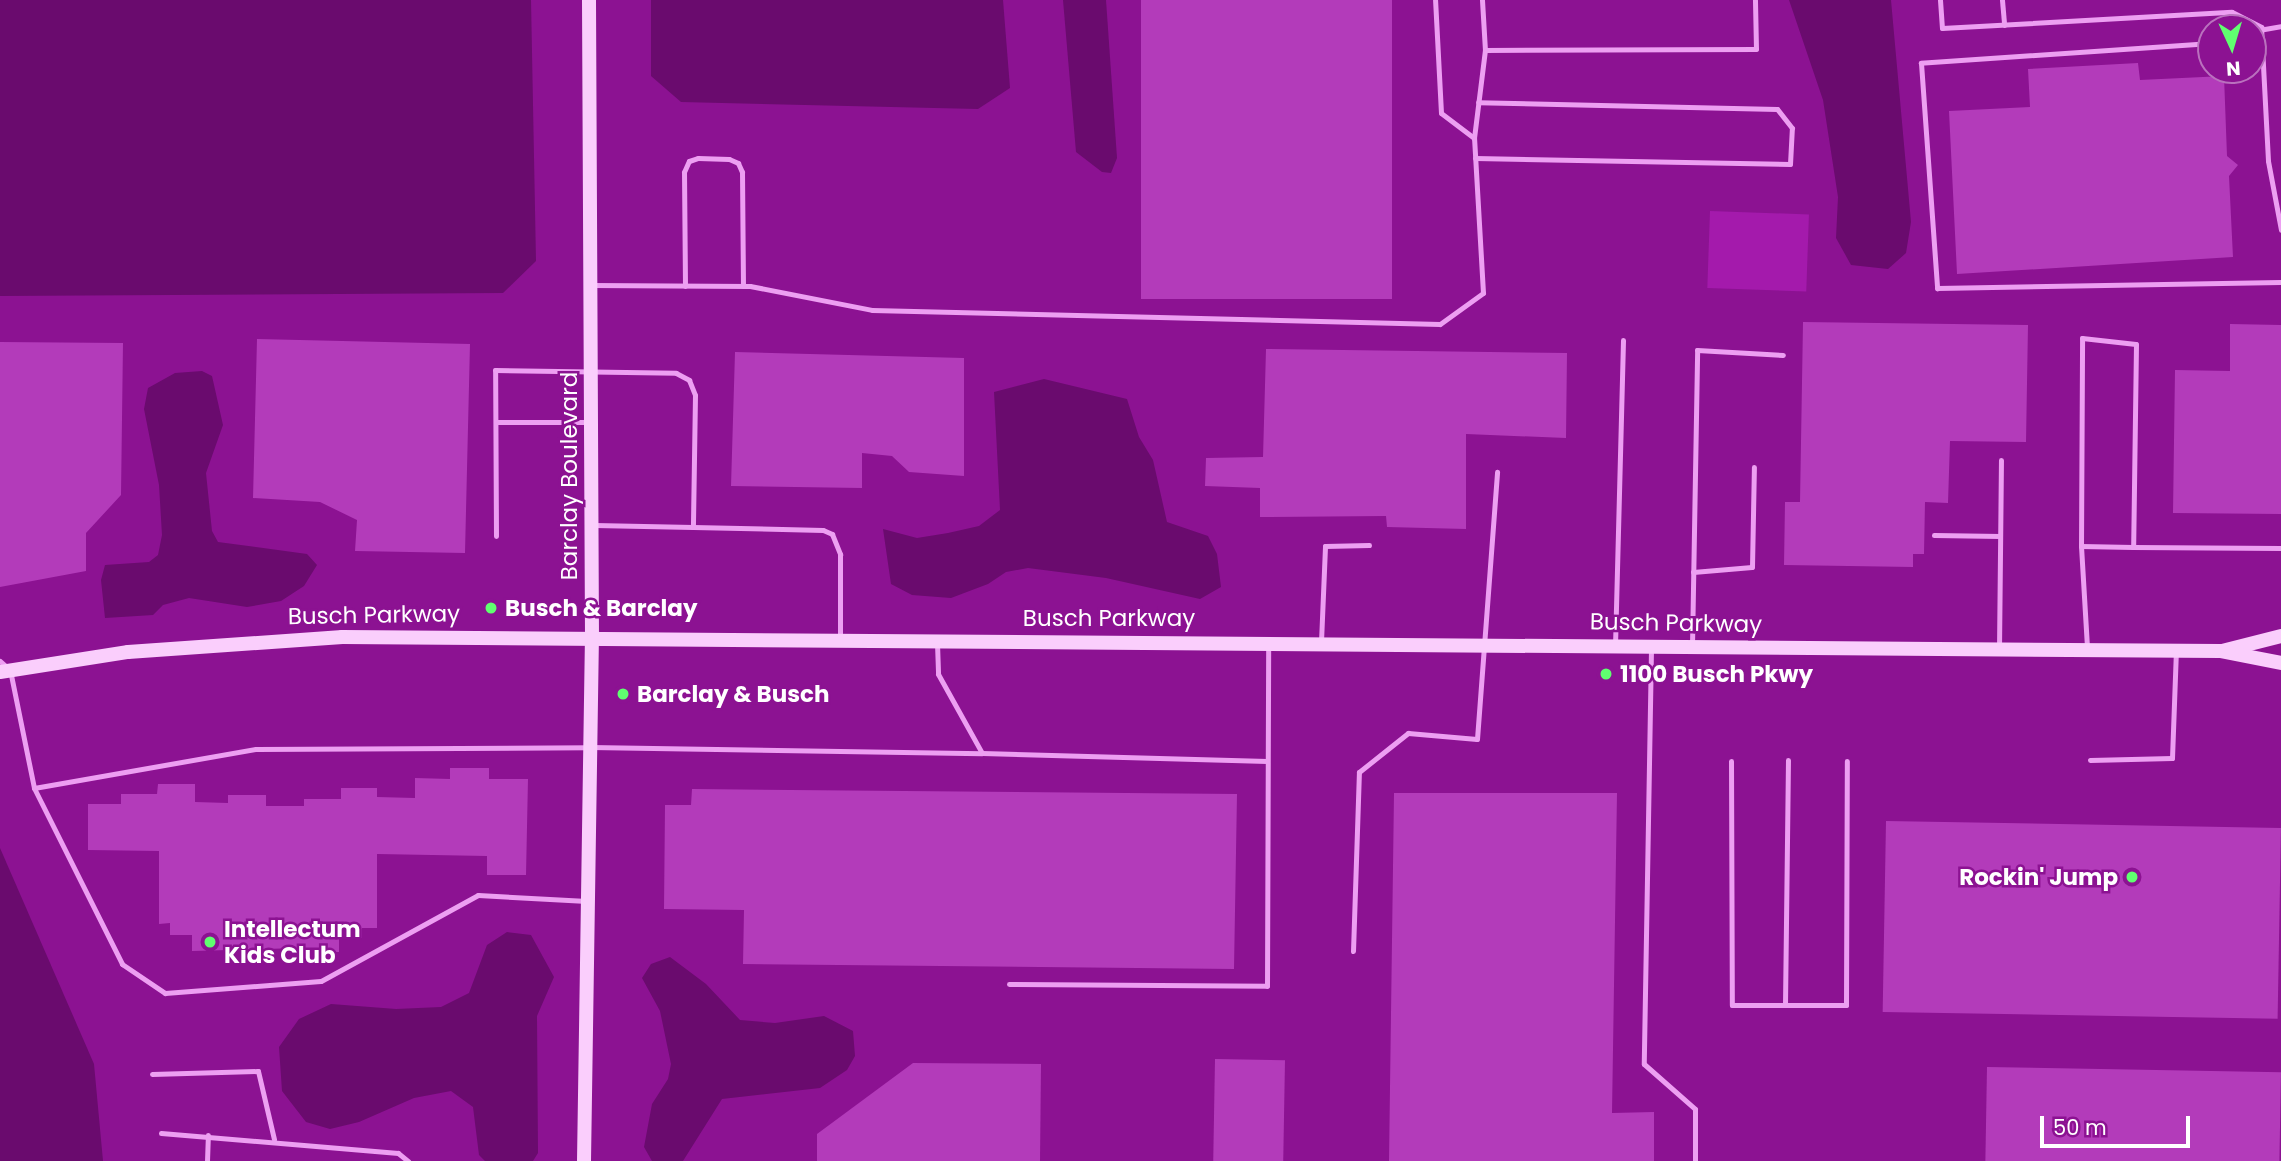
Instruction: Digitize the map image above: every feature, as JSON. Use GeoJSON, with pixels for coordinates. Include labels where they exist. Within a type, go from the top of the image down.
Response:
{"type":"FeatureCollection","features":[{"type":"Feature","properties":{"kind":"street","name":"Barclay Boulevard"},"geometry":{"type":"LineString","coordinates":[[584,1161],[592,636],[589,0]]}},
{"type":"Feature","properties":{"kind":"street","name":"Busch Parkway"},"geometry":{"type":"LineString","coordinates":[[3,668],[253,640],[592,636],[2220,651],[2281,663]]}},
{"type":"Feature","properties":{"kind":"street","name":"Busch Parkway"},"geometry":{"type":"LineString","coordinates":[[2220,651],[2281,636]]}},
{"type":"Feature","properties":{"kind":"lane"},"geometry":{"type":"LineString","coordinates":[[1435,0],[1441,113],[1474,138]]}},
{"type":"Feature","properties":{"kind":"lane"},"geometry":{"type":"LineString","coordinates":[[591,285],[743,286],[872,310],[1440,324],[1483,293],[1474,138],[1485,50],[1482,0]]}},
{"type":"Feature","properties":{"kind":"lane"},"geometry":{"type":"LineString","coordinates":[[1485,50],[1756,49],[1755,0]]}},
{"type":"Feature","properties":{"kind":"lane"},"geometry":{"type":"LineString","coordinates":[[1940,0],[1942,28],[2232,12],[2236,14]]}},
{"type":"Feature","properties":{"kind":"lane"},"geometry":{"type":"LineString","coordinates":[[2002,0],[2004,25]]}},
{"type":"Feature","properties":{"kind":"lane"},"geometry":{"type":"LineString","coordinates":[[2197,44],[1921,63],[1937,288],[2281,282]]}},
{"type":"Feature","properties":{"kind":"lane"},"geometry":{"type":"LineString","coordinates":[[2264,84],[2268,161],[2281,230]]}},
{"type":"Feature","properties":{"kind":"lane"},"geometry":{"type":"LineString","coordinates":[[1475,158],[1790,164],[1791,128],[1777,109],[1478,102]]}},
{"type":"Feature","properties":{"kind":"lane"},"geometry":{"type":"LineString","coordinates":[[685,286],[684,172],[689,161],[698,158],[729,159],[738,163],[742,172],[743,286]]}},
{"type":"Feature","properties":{"kind":"lane"},"geometry":{"type":"LineString","coordinates":[[2087,650],[2081,546],[2082,338],[2136,344],[2133,547]]}},
{"type":"Feature","properties":{"kind":"lane"},"geometry":{"type":"LineString","coordinates":[[1615,646],[1623,340]]}},
{"type":"Feature","properties":{"kind":"lane"},"geometry":{"type":"LineString","coordinates":[[1692,646],[1697,350],[1783,355]]}},
{"type":"Feature","properties":{"kind":"lane"},"geometry":{"type":"LineString","coordinates":[[496,536],[495,370],[676,373],[690,380],[695,395],[693,527]]}},
{"type":"Feature","properties":{"kind":"lane"},"geometry":{"type":"LineString","coordinates":[[496,422],[591,422]]}},
{"type":"Feature","properties":{"kind":"lane"},"geometry":{"type":"LineString","coordinates":[[1999,649],[2001,460]]}},
{"type":"Feature","properties":{"kind":"lane"},"geometry":{"type":"LineString","coordinates":[[1693,572],[1752,567],[1754,467]]}},
{"type":"Feature","properties":{"kind":"lane"},"geometry":{"type":"LineString","coordinates":[[1353,951],[1359,772],[1408,733],[1477,739],[1482,644],[1497,472]]}},
{"type":"Feature","properties":{"kind":"lane"},"geometry":{"type":"LineString","coordinates":[[592,525],[823,530],[832,534],[840,554],[839,639]]}},
{"type":"Feature","properties":{"kind":"lane"},"geometry":{"type":"LineString","coordinates":[[1934,535],[2000,536]]}},
{"type":"Feature","properties":{"kind":"lane"},"geometry":{"type":"LineString","coordinates":[[1321,643],[1325,546],[1369,545]]}},
{"type":"Feature","properties":{"kind":"lane"},"geometry":{"type":"LineString","coordinates":[[2081,546],[2281,548]]}},
{"type":"Feature","properties":{"kind":"lane"},"geometry":{"type":"LineString","coordinates":[[936,640],[939,674],[982,753]]}},
{"type":"Feature","properties":{"kind":"lane"},"geometry":{"type":"LineString","coordinates":[[1009,984],[1266,986],[1268,642]]}},
{"type":"Feature","properties":{"kind":"lane"},"geometry":{"type":"LineString","coordinates":[[1651,646],[1644,1064],[1695,1109],[1695,1161]]}},
{"type":"Feature","properties":{"kind":"lane"},"geometry":{"type":"LineString","coordinates":[[2090,760],[2172,758],[2176,651]]}},
{"type":"Feature","properties":{"kind":"lane"},"geometry":{"type":"LineString","coordinates":[[3,668],[34,788],[122,964],[165,993],[321,981],[478,895],[587,901]]}},
{"type":"Feature","properties":{"kind":"lane"},"geometry":{"type":"LineString","coordinates":[[34,788],[256,749],[590,747],[982,753],[1267,761]]}},
{"type":"Feature","properties":{"kind":"lane"},"geometry":{"type":"LineString","coordinates":[[1785,1005],[1788,760]]}},
{"type":"Feature","properties":{"kind":"lane"},"geometry":{"type":"LineString","coordinates":[[1731,761],[1732,1005],[1846,1005],[1847,761]]}},
{"type":"Feature","properties":{"kind":"lane"},"geometry":{"type":"LineString","coordinates":[[152,1074],[258,1071],[274,1139]]}},
{"type":"Feature","properties":{"kind":"lane"},"geometry":{"type":"LineString","coordinates":[[161,1133],[274,1139],[398,1153],[408,1161]]}},
{"type":"Feature","properties":{"kind":"lane"},"geometry":{"type":"LineString","coordinates":[[207,1161],[208,1135]]}},
{"type":"Feature","properties":{"kind":"shaded area"},"geometry":{"type":"Polygon","coordinates":[[[0,0],[531,0],[536,261],[503,293],[0,296],[0,0]]]}},
{"type":"Feature","properties":{"kind":"shaded area"},"geometry":{"type":"Polygon","coordinates":[[[651,0],[1003,0],[1010,88],[978,109],[681,102],[651,76],[651,0]]]}},
{"type":"Feature","properties":{"kind":"shaded area"},"geometry":{"type":"Polygon","coordinates":[[[1063,0],[1106,0],[1117,158],[1111,173],[1102,172],[1076,152],[1063,0]]]}},
{"type":"Feature","properties":{"kind":"shaded area"},"geometry":{"type":"Polygon","coordinates":[[[1789,0],[1891,0],[1911,222],[1906,253],[1888,269],[1851,265],[1836,238],[1838,197],[1823,100],[1789,0]]]}},
{"type":"Feature","properties":{"kind":"shaded area"},"geometry":{"type":"Polygon","coordinates":[[[1710,211],[1809,214],[1806,291],[1707,288],[1710,211]]]}},
{"type":"Feature","properties":{"kind":"shaded area"},"geometry":{"type":"Polygon","coordinates":[[[202,371],[212,376],[223,425],[206,473],[212,531],[218,542],[307,554],[317,565],[304,586],[281,601],[247,607],[189,598],[163,605],[153,615],[105,618],[101,580],[105,565],[149,562],[158,555],[162,535],[159,485],[144,409],[148,388],[175,373],[202,371]]]}},
{"type":"Feature","properties":{"kind":"shaded area"},"geometry":{"type":"Polygon","coordinates":[[[1044,379],[1127,399],[1139,437],[1153,460],[1167,522],[1208,536],[1217,554],[1221,587],[1200,599],[1106,578],[1028,568],[1006,572],[988,584],[951,598],[912,595],[891,584],[883,529],[917,538],[948,533],[979,526],[1000,510],[994,392],[1044,379]]]}},
{"type":"Feature","properties":{"kind":"shaded area"},"geometry":{"type":"Polygon","coordinates":[[[0,848],[94,1064],[103,1161],[0,1161],[0,848]]]}},
{"type":"Feature","properties":{"kind":"shaded area"},"geometry":{"type":"Polygon","coordinates":[[[507,932],[531,935],[554,977],[537,1016],[538,1153],[533,1161],[485,1161],[479,1155],[473,1107],[451,1091],[414,1098],[359,1122],[330,1129],[306,1122],[282,1091],[279,1047],[299,1019],[331,1004],[396,1009],[441,1007],[469,993],[487,945],[507,932]]]}},
{"type":"Feature","properties":{"kind":"shaded area"},"geometry":{"type":"Polygon","coordinates":[[[670,957],[706,984],[740,1020],[775,1023],[824,1016],[853,1031],[855,1056],[847,1070],[820,1088],[722,1099],[683,1161],[652,1161],[644,1147],[652,1104],[668,1079],[671,1064],[660,1011],[642,978],[651,964],[670,957]]]}},
{"type":"Feature","properties":{"kind":"building"},"geometry":{"type":"Polygon","coordinates":[[[1141,0],[1392,0],[1392,299],[1141,299],[1141,0]]]}},
{"type":"Feature","properties":{"kind":"building"},"geometry":{"type":"Polygon","coordinates":[[[2138,63],[2140,80],[2197,77],[2197,84],[2224,84],[2227,156],[2238,165],[2229,176],[2233,257],[1957,274],[1949,111],[2030,107],[2028,69],[2138,63]]]}},
{"type":"Feature","properties":{"kind":"building"},"geometry":{"type":"Polygon","coordinates":[[[1803,322],[2028,325],[2026,442],[1950,441],[1948,503],[1925,502],[1924,554],[1913,554],[1913,567],[1784,565],[1785,502],[1800,502],[1803,322]]]}},
{"type":"Feature","properties":{"kind":"building"},"geometry":{"type":"Polygon","coordinates":[[[2230,324],[2281,325],[2281,514],[2173,513],[2175,370],[2230,371],[2230,324]]]}},
{"type":"Feature","properties":{"kind":"building"},"geometry":{"type":"Polygon","coordinates":[[[257,339],[470,344],[465,553],[355,551],[357,520],[320,502],[253,498],[257,339]]]}},
{"type":"Feature","properties":{"kind":"building"},"geometry":{"type":"Polygon","coordinates":[[[0,342],[123,343],[121,495],[86,533],[86,571],[0,587],[0,342]]]}},
{"type":"Feature","properties":{"kind":"building"},"geometry":{"type":"Polygon","coordinates":[[[1266,349],[1567,353],[1566,438],[1466,434],[1466,529],[1387,527],[1386,516],[1260,517],[1260,488],[1205,486],[1206,458],[1263,457],[1266,349]]]}},
{"type":"Feature","properties":{"kind":"building"},"geometry":{"type":"Polygon","coordinates":[[[735,352],[964,358],[964,476],[909,472],[892,456],[862,453],[862,488],[731,486],[735,352]]]}},
{"type":"Feature","properties":{"kind":"building"},"geometry":{"type":"Polygon","coordinates":[[[450,768],[489,768],[489,779],[528,779],[526,875],[487,875],[487,856],[377,854],[377,928],[362,928],[362,938],[339,938],[339,952],[301,952],[301,948],[192,951],[192,935],[170,935],[170,923],[159,924],[159,851],[88,850],[88,804],[121,804],[121,794],[157,794],[158,784],[195,784],[195,802],[228,803],[228,795],[266,795],[266,806],[304,806],[304,799],[341,799],[341,788],[377,788],[377,797],[415,798],[415,778],[450,779],[450,768]]]}},
{"type":"Feature","properties":{"kind":"building"},"geometry":{"type":"Polygon","coordinates":[[[692,789],[1237,794],[1234,969],[743,964],[744,910],[664,909],[665,805],[691,805],[692,789]]]}},
{"type":"Feature","properties":{"kind":"building"},"geometry":{"type":"Polygon","coordinates":[[[1394,793],[1617,793],[1612,1113],[1654,1112],[1654,1161],[1389,1161],[1394,793]]]}},
{"type":"Feature","properties":{"kind":"building"},"geometry":{"type":"Polygon","coordinates":[[[1886,821],[2281,828],[2278,1019],[1883,1012],[1886,821]]]}},
{"type":"Feature","properties":{"kind":"building"},"geometry":{"type":"Polygon","coordinates":[[[1215,1059],[1285,1060],[1283,1161],[1213,1161],[1215,1059]]]}},
{"type":"Feature","properties":{"kind":"building"},"geometry":{"type":"Polygon","coordinates":[[[913,1063],[1041,1064],[1040,1161],[817,1161],[817,1134],[913,1063]]]}},
{"type":"Feature","properties":{"kind":"building"},"geometry":{"type":"Polygon","coordinates":[[[1987,1067],[2281,1072],[2279,1161],[1985,1161],[1987,1067]]]}},
{"type":"Feature","properties":{"kind":"place","name":"Busch & Barclay"},"geometry":{"type":"Point","coordinates":[491,608]}},
{"type":"Feature","properties":{"kind":"place","name":"1100 Busch Pkwy"},"geometry":{"type":"Point","coordinates":[1606,674]}},
{"type":"Feature","properties":{"kind":"place","name":"Barclay & Busch"},"geometry":{"type":"Point","coordinates":[623,694]}},
{"type":"Feature","properties":{"kind":"place","name":"Rockin' Jump"},"geometry":{"type":"Point","coordinates":[2132,877]}},
{"type":"Feature","properties":{"kind":"place","name":"Intellectum Kids Club"},"geometry":{"type":"Point","coordinates":[210,942]}}]}
